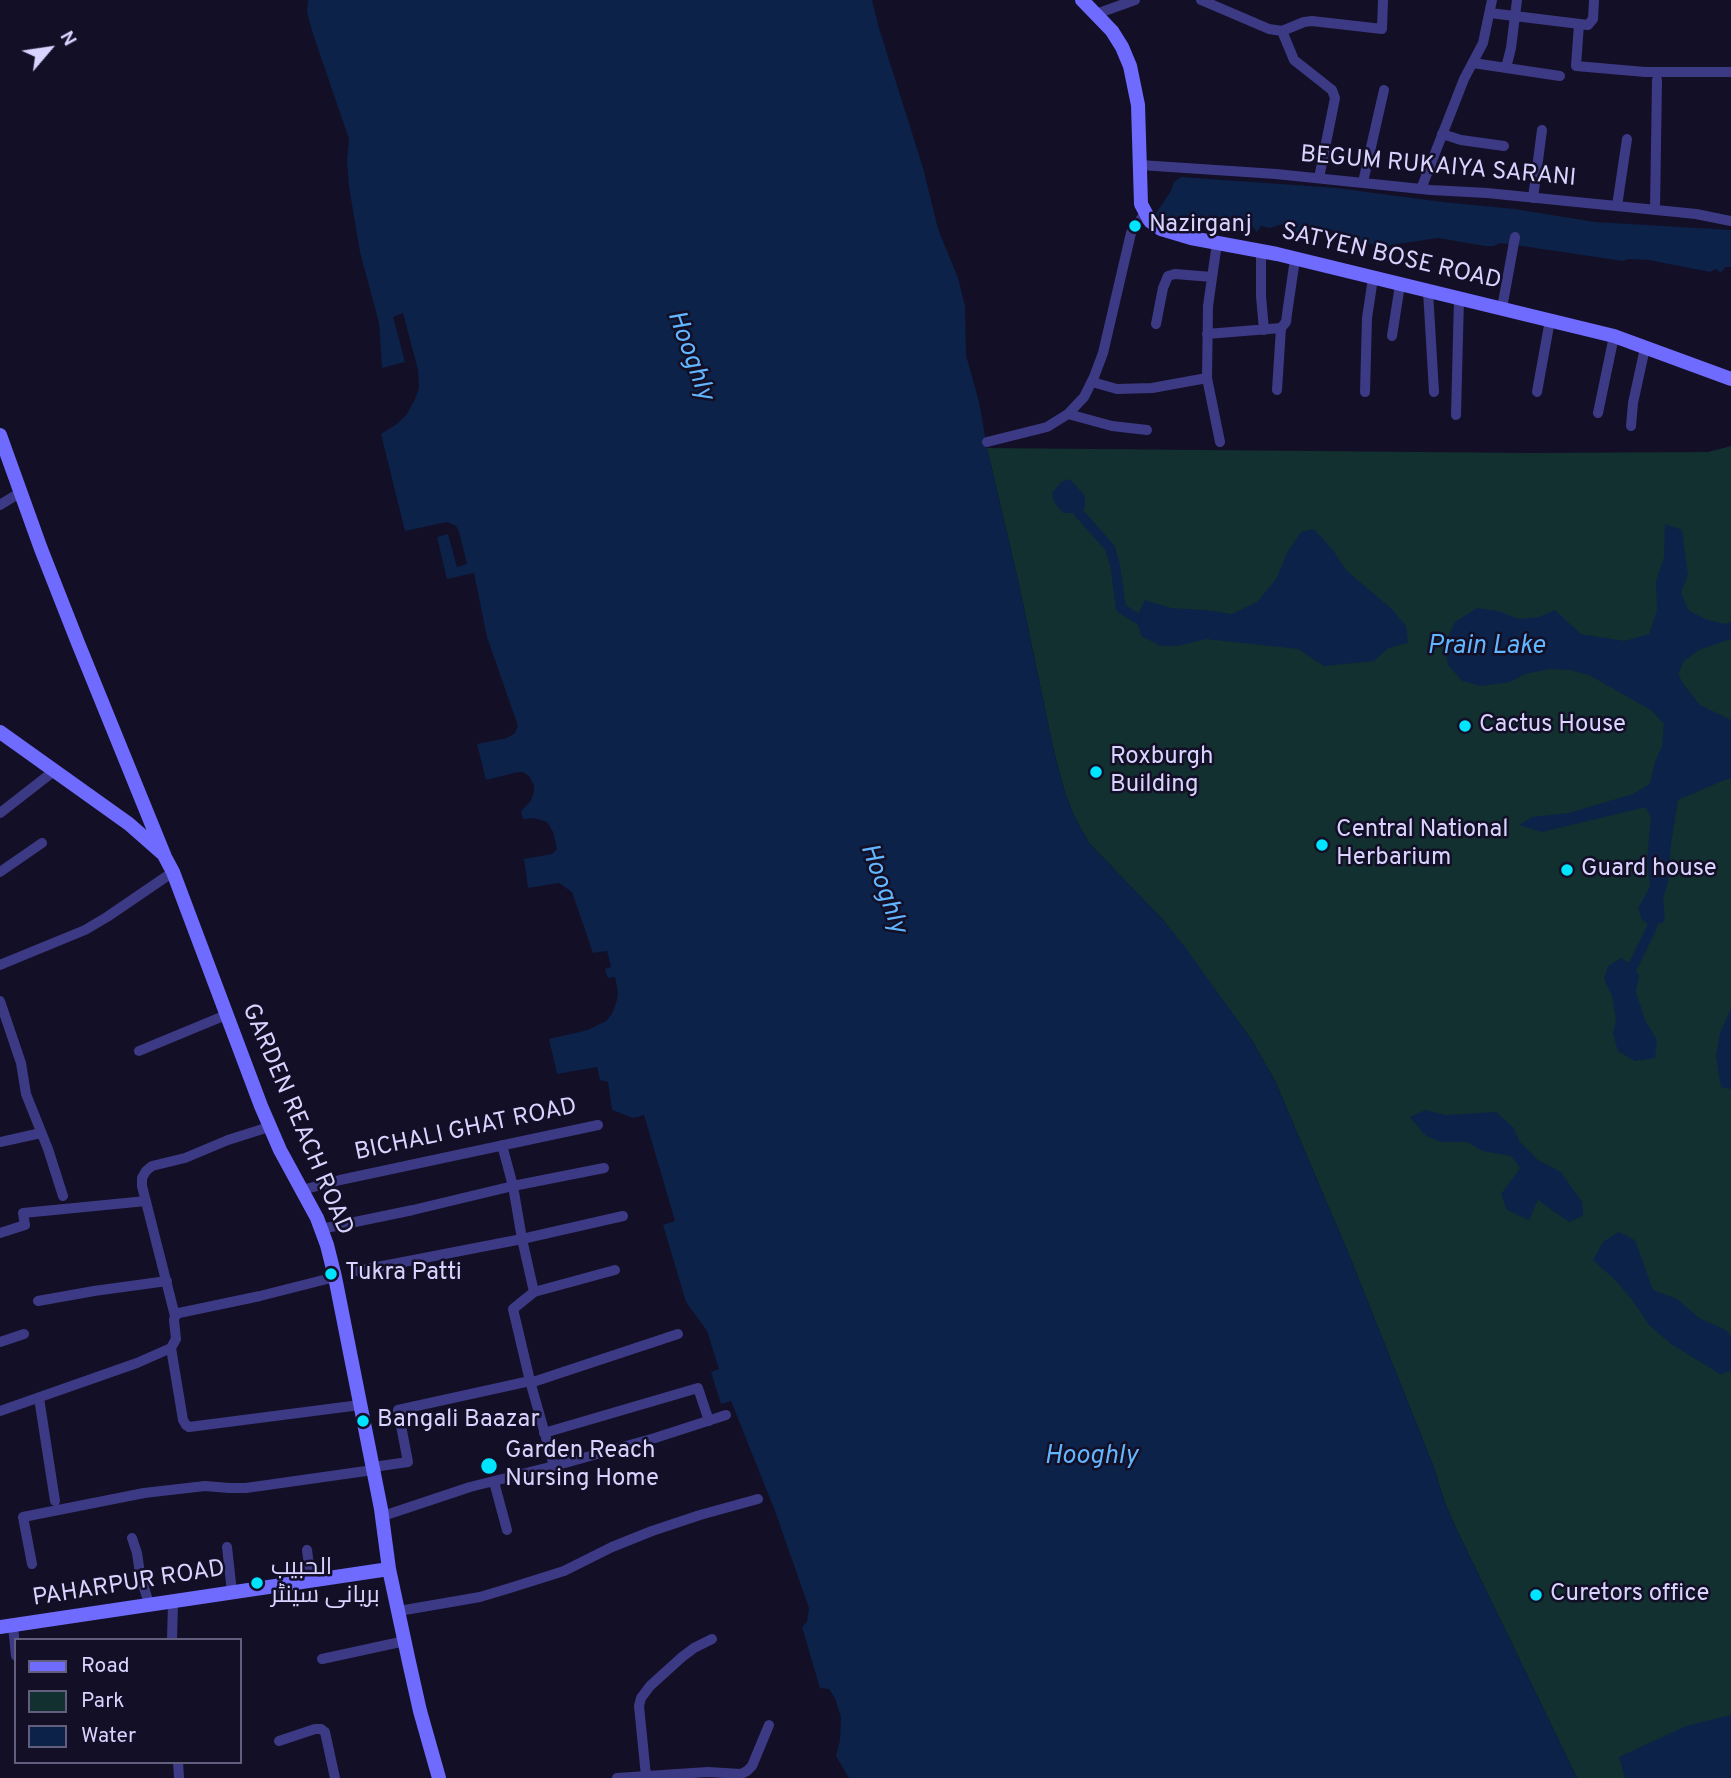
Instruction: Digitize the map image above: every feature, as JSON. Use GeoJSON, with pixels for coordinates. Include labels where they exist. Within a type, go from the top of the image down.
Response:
{"type":"FeatureCollection","features":[{"type":"Feature","properties":{"kind":"main road"},"geometry":{"type":"LineString","coordinates":[[1082,0],[1112,31],[1130,65],[1138,105],[1141,204],[1145,213]]}},
{"type":"Feature","properties":{"kind":"main road","name":"SATYEN BOSE ROAD"},"geometry":{"type":"LineString","coordinates":[[1145,213],[1150,221],[1161,229],[1174,234],[1261,251],[1550,320],[1614,337],[1731,379]]}},
{"type":"Feature","properties":{"kind":"main road"},"geometry":{"type":"LineString","coordinates":[[0,435],[41,550],[165,857]]}},
{"type":"Feature","properties":{"kind":"main road"},"geometry":{"type":"LineString","coordinates":[[0,732],[129,824],[165,857]]}},
{"type":"Feature","properties":{"kind":"main road","name":"GARDEN REACH ROAD"},"geometry":{"type":"LineString","coordinates":[[165,857],[269,1126],[321,1229],[335,1277],[383,1516],[389,1569],[420,1711],[439,1778]]}},
{"type":"Feature","properties":{"kind":"main road","name":"PAHARPUR ROAD"},"geometry":{"type":"LineString","coordinates":[[6,1626],[389,1569]]}},
{"type":"Feature","properties":{"kind":"street"},"geometry":{"type":"LineString","coordinates":[[1097,14],[1135,0]]}},
{"type":"Feature","properties":{"kind":"street"},"geometry":{"type":"LineString","coordinates":[[1201,0],[1269,29],[1282,31],[1312,21],[1382,29],[1384,0]]}},
{"type":"Feature","properties":{"kind":"street"},"geometry":{"type":"LineString","coordinates":[[1421,189],[1464,79],[1483,43],[1493,0]]}},
{"type":"Feature","properties":{"kind":"street"},"geometry":{"type":"LineString","coordinates":[[1506,68],[1517,0]]}},
{"type":"Feature","properties":{"kind":"street"},"geometry":{"type":"LineString","coordinates":[[1490,13],[1588,25],[1593,19],[1594,0]]}},
{"type":"Feature","properties":{"kind":"street"},"geometry":{"type":"LineString","coordinates":[[1579,24],[1576,66],[1645,72],[1731,72]]}},
{"type":"Feature","properties":{"kind":"street"},"geometry":{"type":"LineString","coordinates":[[1282,31],[1294,60],[1332,90],[1335,98],[1319,178]]}},
{"type":"Feature","properties":{"kind":"street"},"geometry":{"type":"LineString","coordinates":[[1473,63],[1560,76]]}},
{"type":"Feature","properties":{"kind":"street"},"geometry":{"type":"LineString","coordinates":[[1655,210],[1657,80]]}},
{"type":"Feature","properties":{"kind":"street"},"geometry":{"type":"LineString","coordinates":[[1363,182],[1384,90]]}},
{"type":"Feature","properties":{"kind":"street"},"geometry":{"type":"LineString","coordinates":[[1533,198],[1542,130]]}},
{"type":"Feature","properties":{"kind":"street"},"geometry":{"type":"LineString","coordinates":[[1442,134],[1461,140],[1504,146]]}},
{"type":"Feature","properties":{"kind":"street"},"geometry":{"type":"LineString","coordinates":[[1617,206],[1627,139]]}},
{"type":"Feature","properties":{"kind":"street","name":"BEGUM RUKAIYA SARANI"},"geometry":{"type":"LineString","coordinates":[[1140,165],[1533,198],[1696,214],[1731,221]]}},
{"type":"Feature","properties":{"kind":"street"},"geometry":{"type":"LineString","coordinates":[[987,442],[1047,427],[1069,414],[1079,404],[1092,382],[1103,353],[1131,233],[1145,213]]}},
{"type":"Feature","properties":{"kind":"street"},"geometry":{"type":"LineString","coordinates":[[1502,308],[1514,237]]}},
{"type":"Feature","properties":{"kind":"street"},"geometry":{"type":"LineString","coordinates":[[1217,243],[1208,306],[1207,378],[1220,442]]}},
{"type":"Feature","properties":{"kind":"street"},"geometry":{"type":"LineString","coordinates":[[1261,251],[1264,330]]}},
{"type":"Feature","properties":{"kind":"street"},"geometry":{"type":"LineString","coordinates":[[1278,390],[1281,328],[1286,321],[1294,259]]}},
{"type":"Feature","properties":{"kind":"street"},"geometry":{"type":"LineString","coordinates":[[1156,324],[1168,276],[1175,274],[1212,277]]}},
{"type":"Feature","properties":{"kind":"street"},"geometry":{"type":"LineString","coordinates":[[1365,393],[1367,318],[1373,278]]}},
{"type":"Feature","properties":{"kind":"street"},"geometry":{"type":"LineString","coordinates":[[1392,336],[1400,285]]}},
{"type":"Feature","properties":{"kind":"street"},"geometry":{"type":"LineString","coordinates":[[1427,291],[1434,392]]}},
{"type":"Feature","properties":{"kind":"street"},"geometry":{"type":"LineString","coordinates":[[1456,415],[1459,298]]}},
{"type":"Feature","properties":{"kind":"street"},"geometry":{"type":"LineString","coordinates":[[1537,392],[1550,320]]}},
{"type":"Feature","properties":{"kind":"street"},"geometry":{"type":"LineString","coordinates":[[1208,334],[1281,328]]}},
{"type":"Feature","properties":{"kind":"street"},"geometry":{"type":"LineString","coordinates":[[1598,414],[1614,337]]}},
{"type":"Feature","properties":{"kind":"street"},"geometry":{"type":"LineString","coordinates":[[1631,426],[1645,348]]}},
{"type":"Feature","properties":{"kind":"street"},"geometry":{"type":"LineString","coordinates":[[1092,382],[1117,389],[1152,388],[1207,378]]}},
{"type":"Feature","properties":{"kind":"street"},"geometry":{"type":"LineString","coordinates":[[1069,414],[1101,424],[1147,430]]}},
{"type":"Feature","properties":{"kind":"street"},"geometry":{"type":"LineString","coordinates":[[0,505],[21,492]]}},
{"type":"Feature","properties":{"kind":"street"},"geometry":{"type":"LineString","coordinates":[[0,813],[54,771]]}},
{"type":"Feature","properties":{"kind":"street"},"geometry":{"type":"LineString","coordinates":[[0,872],[42,843]]}},
{"type":"Feature","properties":{"kind":"street"},"geometry":{"type":"LineString","coordinates":[[0,965],[85,930],[173,872]]}},
{"type":"Feature","properties":{"kind":"street"},"geometry":{"type":"LineString","coordinates":[[1,1004],[19,1053],[26,1094],[63,1196]]}},
{"type":"Feature","properties":{"kind":"street"},"geometry":{"type":"LineString","coordinates":[[139,1051],[226,1015]]}},
{"type":"Feature","properties":{"kind":"street","name":"BICHALI GHAT ROAD"},"geometry":{"type":"LineString","coordinates":[[302,1190],[598,1125]]}},
{"type":"Feature","properties":{"kind":"street"},"geometry":{"type":"LineString","coordinates":[[0,1411],[137,1363],[171,1348],[176,1339],[175,1316],[142,1178],[152,1166],[185,1158],[269,1126]]}},
{"type":"Feature","properties":{"kind":"street"},"geometry":{"type":"LineString","coordinates":[[0,1142],[41,1133]]}},
{"type":"Feature","properties":{"kind":"street"},"geometry":{"type":"LineString","coordinates":[[502,1144],[534,1292]]}},
{"type":"Feature","properties":{"kind":"street"},"geometry":{"type":"LineString","coordinates":[[321,1229],[604,1168]]}},
{"type":"Feature","properties":{"kind":"street"},"geometry":{"type":"LineString","coordinates":[[0,1233],[25,1226],[23,1213],[146,1200]]}},
{"type":"Feature","properties":{"kind":"street"},"geometry":{"type":"LineString","coordinates":[[357,1271],[522,1240],[623,1216]]}},
{"type":"Feature","properties":{"kind":"street"},"geometry":{"type":"LineString","coordinates":[[554,1466],[513,1308],[534,1292],[615,1270]]}},
{"type":"Feature","properties":{"kind":"street"},"geometry":{"type":"LineString","coordinates":[[175,1316],[335,1277]]}},
{"type":"Feature","properties":{"kind":"street"},"geometry":{"type":"LineString","coordinates":[[38,1301],[167,1281]]}},
{"type":"Feature","properties":{"kind":"street"},"geometry":{"type":"LineString","coordinates":[[0,1342],[24,1334]]}},
{"type":"Feature","properties":{"kind":"street"},"geometry":{"type":"LineString","coordinates":[[32,1564],[23,1517],[144,1493],[205,1486],[246,1488],[408,1462],[398,1410],[536,1381],[678,1334]]}},
{"type":"Feature","properties":{"kind":"street"},"geometry":{"type":"LineString","coordinates":[[171,1348],[183,1420],[189,1427],[360,1405]]}},
{"type":"Feature","properties":{"kind":"street"},"geometry":{"type":"LineString","coordinates":[[544,1433],[698,1388],[709,1421]]}},
{"type":"Feature","properties":{"kind":"street"},"geometry":{"type":"LineString","coordinates":[[39,1398],[55,1501]]}},
{"type":"Feature","properties":{"kind":"street"},"geometry":{"type":"LineString","coordinates":[[383,1516],[726,1415]]}},
{"type":"Feature","properties":{"kind":"street"},"geometry":{"type":"LineString","coordinates":[[494,1482],[508,1530]]}},
{"type":"Feature","properties":{"kind":"street"},"geometry":{"type":"LineString","coordinates":[[399,1611],[480,1597],[510,1588],[564,1571],[652,1531],[758,1499]]}},
{"type":"Feature","properties":{"kind":"street"},"geometry":{"type":"LineString","coordinates":[[132,1538],[139,1574],[149,1604]]}},
{"type":"Feature","properties":{"kind":"street"},"geometry":{"type":"LineString","coordinates":[[227,1547],[232,1592]]}},
{"type":"Feature","properties":{"kind":"street"},"geometry":{"type":"LineString","coordinates":[[307,1550],[311,1581]]}},
{"type":"Feature","properties":{"kind":"street"},"geometry":{"type":"LineString","coordinates":[[172,1638],[173,1602]]}},
{"type":"Feature","properties":{"kind":"street"},"geometry":{"type":"LineString","coordinates":[[6,1626],[14,1650]]}},
{"type":"Feature","properties":{"kind":"street"},"geometry":{"type":"LineString","coordinates":[[646,1776],[639,1706],[641,1698],[650,1686],[682,1657],[712,1639]]}},
{"type":"Feature","properties":{"kind":"street"},"geometry":{"type":"LineString","coordinates":[[322,1659],[405,1641]]}},
{"type":"Feature","properties":{"kind":"street"},"geometry":{"type":"LineString","coordinates":[[617,1778],[747,1772],[769,1725]]}},
{"type":"Feature","properties":{"kind":"street"},"geometry":{"type":"LineString","coordinates":[[279,1741],[321,1729],[325,1732],[335,1778]]}},
{"type":"Feature","properties":{"kind":"green space"},"geometry":{"type":"Polygon","coordinates":[[[1731,446],[1731,1778],[1577,1778],[1445,1503],[1433,1465],[1350,1257],[1275,1081],[1253,1042],[1184,947],[1163,920],[1089,843],[1076,820],[1065,793],[1054,752],[987,448],[1529,453],[1708,452],[1731,446]]]}},
{"type":"Feature","properties":{"kind":"water","name":"Hooghly"},"geometry":{"type":"Polygon","coordinates":[[[308,0],[872,0],[923,168],[938,229],[958,278],[965,306],[966,355],[979,402],[1065,793],[1089,843],[1163,920],[1185,947],[1253,1042],[1275,1081],[1350,1257],[1433,1465],[1445,1503],[1577,1778],[849,1778],[836,1756],[841,1717],[829,1689],[820,1688],[802,1627],[807,1622],[809,1608],[775,1511],[731,1401],[721,1404],[711,1372],[719,1369],[707,1331],[686,1302],[663,1225],[675,1221],[644,1115],[633,1118],[612,1110],[608,1082],[600,1080],[597,1067],[557,1074],[549,1039],[588,1030],[606,1021],[617,1000],[615,977],[608,978],[605,969],[611,967],[607,951],[593,953],[572,892],[559,883],[528,888],[524,859],[552,854],[557,849],[553,832],[547,822],[534,818],[523,819],[521,811],[530,802],[534,792],[529,776],[518,772],[486,780],[477,744],[507,738],[515,733],[518,726],[487,637],[474,573],[447,579],[437,537],[448,534],[457,567],[467,564],[459,532],[456,526],[447,522],[405,531],[381,434],[407,414],[419,388],[418,370],[403,313],[393,317],[405,362],[382,368],[379,323],[360,252],[349,187],[349,139],[313,34],[307,12],[308,0]]]}},
{"type":"Feature","properties":{"kind":"water"},"geometry":{"type":"Polygon","coordinates":[[[1181,177],[1337,188],[1515,209],[1595,222],[1731,230],[1731,267],[1725,267],[1721,273],[1716,269],[1710,272],[1649,260],[1623,261],[1500,243],[1485,246],[1438,238],[1384,246],[1365,243],[1326,228],[1299,233],[1283,224],[1270,228],[1261,226],[1257,232],[1251,225],[1241,227],[1159,218],[1155,215],[1174,182],[1181,177]]]}},
{"type":"Feature","properties":{"kind":"water"},"geometry":{"type":"Polygon","coordinates":[[[1070,479],[1085,496],[1085,507],[1079,513],[1063,513],[1054,502],[1052,493],[1061,482],[1070,479]]]}},
{"type":"Feature","properties":{"kind":"water","name":"Prain Lake"},"geometry":{"type":"Polygon","coordinates":[[[1665,524],[1682,530],[1688,575],[1681,593],[1689,611],[1708,620],[1725,624],[1731,622],[1731,639],[1699,650],[1684,661],[1678,674],[1700,705],[1731,720],[1731,779],[1678,800],[1668,883],[1663,899],[1665,921],[1652,927],[1642,920],[1638,908],[1650,887],[1647,859],[1651,819],[1646,807],[1542,832],[1519,825],[1532,817],[1569,813],[1633,794],[1650,784],[1662,746],[1664,724],[1651,710],[1589,675],[1570,670],[1550,669],[1525,674],[1510,682],[1481,686],[1462,681],[1448,665],[1444,645],[1455,622],[1477,608],[1498,611],[1519,619],[1539,617],[1555,610],[1581,634],[1624,641],[1649,634],[1657,610],[1656,581],[1664,557],[1665,524]]]}},
{"type":"Feature","properties":{"kind":"water"},"geometry":{"type":"Polygon","coordinates":[[[1314,529],[1347,571],[1393,610],[1406,626],[1408,643],[1388,648],[1374,661],[1324,666],[1298,649],[1206,639],[1178,646],[1161,646],[1141,636],[1136,618],[1145,600],[1171,608],[1232,614],[1257,602],[1276,579],[1288,551],[1301,532],[1314,529]]]}},
{"type":"Feature","properties":{"kind":"water"},"geometry":{"type":"Polygon","coordinates":[[[1621,958],[1633,966],[1639,975],[1636,992],[1645,1020],[1657,1040],[1655,1058],[1635,1061],[1618,1051],[1613,1034],[1616,1019],[1612,996],[1604,979],[1608,966],[1621,958]]]}},
{"type":"Feature","properties":{"kind":"water"},"geometry":{"type":"Polygon","coordinates":[[[1731,1008],[1731,1089],[1721,1087],[1716,1056],[1720,1033],[1731,1008]]]}},
{"type":"Feature","properties":{"kind":"water"},"geometry":{"type":"Polygon","coordinates":[[[1425,1110],[1446,1115],[1496,1112],[1513,1127],[1520,1142],[1538,1160],[1561,1172],[1582,1202],[1583,1216],[1569,1222],[1538,1200],[1529,1220],[1507,1210],[1501,1194],[1520,1168],[1511,1156],[1483,1151],[1467,1142],[1440,1142],[1425,1135],[1410,1117],[1425,1110]]]}},
{"type":"Feature","properties":{"kind":"water"},"geometry":{"type":"Polygon","coordinates":[[[1619,1232],[1635,1240],[1653,1290],[1677,1299],[1699,1318],[1726,1330],[1731,1337],[1731,1371],[1720,1374],[1671,1344],[1649,1325],[1616,1281],[1593,1260],[1603,1242],[1619,1232]]]}},
{"type":"Feature","properties":{"kind":"water"},"geometry":{"type":"Polygon","coordinates":[[[1731,1715],[1731,1778],[1625,1778],[1619,1757],[1686,1726],[1731,1715]]]}},
{"type":"Feature","properties":{"kind":"waterway"},"geometry":{"type":"LineString","coordinates":[[1079,513],[1110,548],[1121,608],[1136,618]]}},
{"type":"Feature","properties":{"kind":"waterway"},"geometry":{"type":"LineString","coordinates":[[1633,966],[1652,927]]}},
{"type":"Feature","properties":{"kind":"place","name":"Nazirganj"},"geometry":{"type":"Point","coordinates":[1135,226]}},
{"type":"Feature","properties":{"kind":"place","name":"Cactus House"},"geometry":{"type":"Point","coordinates":[1465,726]}},
{"type":"Feature","properties":{"kind":"place","name":"Roxburgh Building"},"geometry":{"type":"Point","coordinates":[1096,772]}},
{"type":"Feature","properties":{"kind":"place","name":"Central National Herbarium"},"geometry":{"type":"Point","coordinates":[1322,845]}},
{"type":"Feature","properties":{"kind":"place","name":"Guard house"},"geometry":{"type":"Point","coordinates":[1567,870]}},
{"type":"Feature","properties":{"kind":"place","name":"Tukra Patti"},"geometry":{"type":"Point","coordinates":[331,1274]}},
{"type":"Feature","properties":{"kind":"place","name":"Bangali Baazar"},"geometry":{"type":"Point","coordinates":[363,1421]}},
{"type":"Feature","properties":{"kind":"place","name":"Garden Reach Nursing Home"},"geometry":{"type":"Point","coordinates":[489,1466]}},
{"type":"Feature","properties":{"kind":"place","name":"الحبیب بریانی سینٹر"},"geometry":{"type":"Point","coordinates":[257,1583]}},
{"type":"Feature","properties":{"kind":"place","name":"Curetors office"},"geometry":{"type":"Point","coordinates":[1536,1595]}}]}
